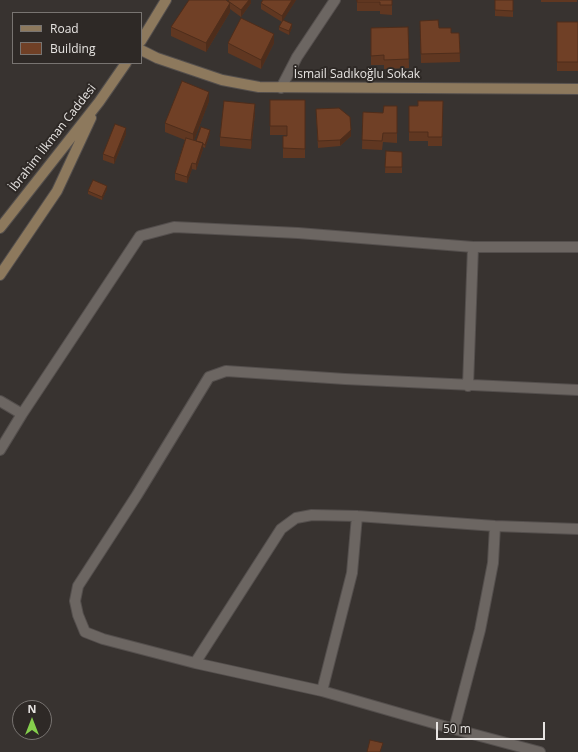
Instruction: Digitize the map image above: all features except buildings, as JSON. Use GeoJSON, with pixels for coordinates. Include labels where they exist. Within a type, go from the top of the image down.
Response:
{"type":"FeatureCollection","features":[{"type":"Feature","properties":{"kind":"street"},"geometry":{"type":"LineString","coordinates":[[142,39],[166,0]]}},
{"type":"Feature","properties":{"kind":"street"},"geometry":{"type":"LineString","coordinates":[[281,88],[297,57],[335,0]]}},
{"type":"Feature","properties":{"kind":"street","name":"İsmail Sadıkoğlu Sokak"},"geometry":{"type":"LineString","coordinates":[[142,50],[157,58],[222,80],[259,87],[578,89]]}},
{"type":"Feature","properties":{"kind":"street","name":"İbrahim İlkman Caddesi"},"geometry":{"type":"LineString","coordinates":[[0,228],[99,102],[125,64]]}},
{"type":"Feature","properties":{"kind":"street"},"geometry":{"type":"LineString","coordinates":[[0,275],[57,191],[99,102]]}},
{"type":"Feature","properties":{"kind":"street"},"geometry":{"type":"LineString","coordinates":[[0,450],[22,414],[140,236],[174,227],[298,233],[473,247],[578,247]]}},
{"type":"Feature","properties":{"kind":"street"},"geometry":{"type":"LineString","coordinates":[[468,386],[473,247]]}},
{"type":"Feature","properties":{"kind":"street"},"geometry":{"type":"LineString","coordinates":[[540,752],[454,729],[322,690],[194,663],[103,639],[85,632],[75,601],[78,586],[209,377],[226,371],[468,386],[578,390]]}},
{"type":"Feature","properties":{"kind":"street"},"geometry":{"type":"LineString","coordinates":[[0,401],[22,414]]}},
{"type":"Feature","properties":{"kind":"street"},"geometry":{"type":"LineString","coordinates":[[194,663],[281,528],[296,518],[312,515],[357,516],[495,526],[578,529]]}},
{"type":"Feature","properties":{"kind":"street"},"geometry":{"type":"LineString","coordinates":[[322,690],[352,574],[357,516]]}},
{"type":"Feature","properties":{"kind":"street"},"geometry":{"type":"LineString","coordinates":[[454,729],[480,630],[493,563],[495,526]]}}]}
